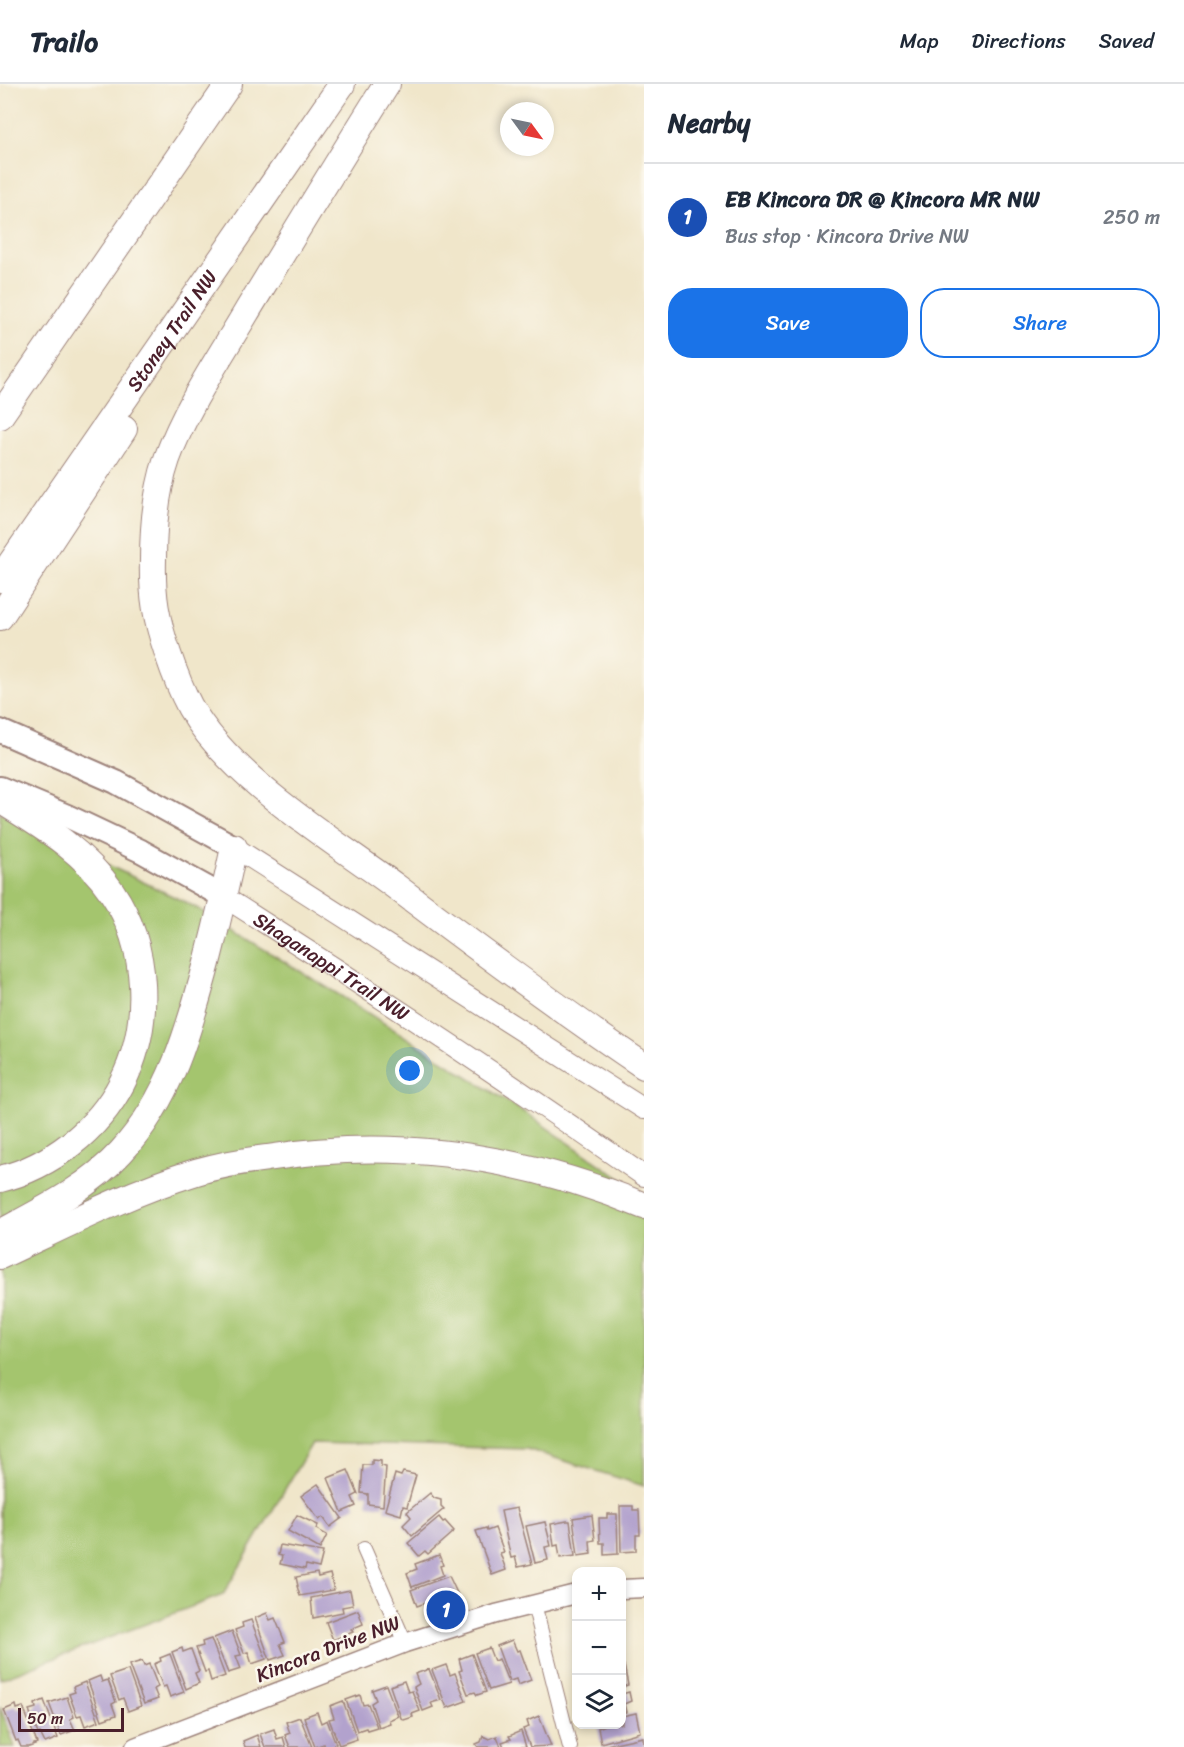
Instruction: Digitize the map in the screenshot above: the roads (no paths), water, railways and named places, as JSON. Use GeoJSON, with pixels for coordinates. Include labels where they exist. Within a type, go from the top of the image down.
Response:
{"type":"FeatureCollection","features":[{"type":"Feature","properties":{"kind":"highway"},"geometry":{"type":"LineString","coordinates":[[0,416],[229,84]]}},
{"type":"Feature","properties":{"kind":"highway","name":"Stoney Trail NW"},"geometry":{"type":"LineString","coordinates":[[0,579],[342,84]]}},
{"type":"Feature","properties":{"kind":"highway"},"geometry":{"type":"LineString","coordinates":[[387,84],[218,360],[181,425],[166,462],[157,502],[152,574],[154,608],[175,675],[191,708],[210,735],[240,768],[345,851],[644,1066]]}},
{"type":"Feature","properties":{"kind":"highway"},"geometry":{"type":"LineString","coordinates":[[0,617],[115,444],[223,258]]}},
{"type":"Feature","properties":{"kind":"highway"},"geometry":{"type":"LineString","coordinates":[[0,800],[60,838],[100,876],[113,894],[132,934],[142,978],[138,1033],[131,1059],[122,1083],[107,1107],[86,1131],[67,1147],[36,1167],[0,1179]]}},
{"type":"Feature","properties":{"kind":"highway"},"geometry":{"type":"LineString","coordinates":[[0,1233],[87,1183],[122,1152],[152,1114],[181,1051],[197,1002],[224,897],[234,847]]}},
{"type":"Feature","properties":{"kind":"highway"},"geometry":{"type":"LineString","coordinates":[[0,1256],[151,1187],[243,1161],[297,1153],[363,1149],[428,1152],[490,1160],[541,1170],[604,1190],[644,1206]]}},
{"type":"Feature","properties":{"kind":"main road"},"geometry":{"type":"LineString","coordinates":[[0,731],[116,782],[234,847],[644,1109]]}},
{"type":"Feature","properties":{"kind":"main road","name":"Shaganappi Trail NW"},"geometry":{"type":"LineString","coordinates":[[0,788],[141,850],[224,897],[376,994],[644,1176]]}},
{"type":"Feature","properties":{"kind":"street"},"geometry":{"type":"LineString","coordinates":[[364,1549],[405,1643]]}},
{"type":"Feature","properties":{"kind":"street"},"geometry":{"type":"LineString","coordinates":[[626,1589],[644,1588]]}},
{"type":"Feature","properties":{"kind":"street","name":"Kincora Drive NW"},"geometry":{"type":"LineString","coordinates":[[135,1747],[157,1743],[405,1643],[496,1614],[572,1595]]}},
{"type":"Feature","properties":{"kind":"street"},"geometry":{"type":"LineString","coordinates":[[534,1604],[570,1747]]}},
{"type":"Feature","properties":{"kind":"place","name":"EB Kincora DR @ Kincora MR NW"},"geometry":{"type":"Point","coordinates":[446,1610]}}]}
